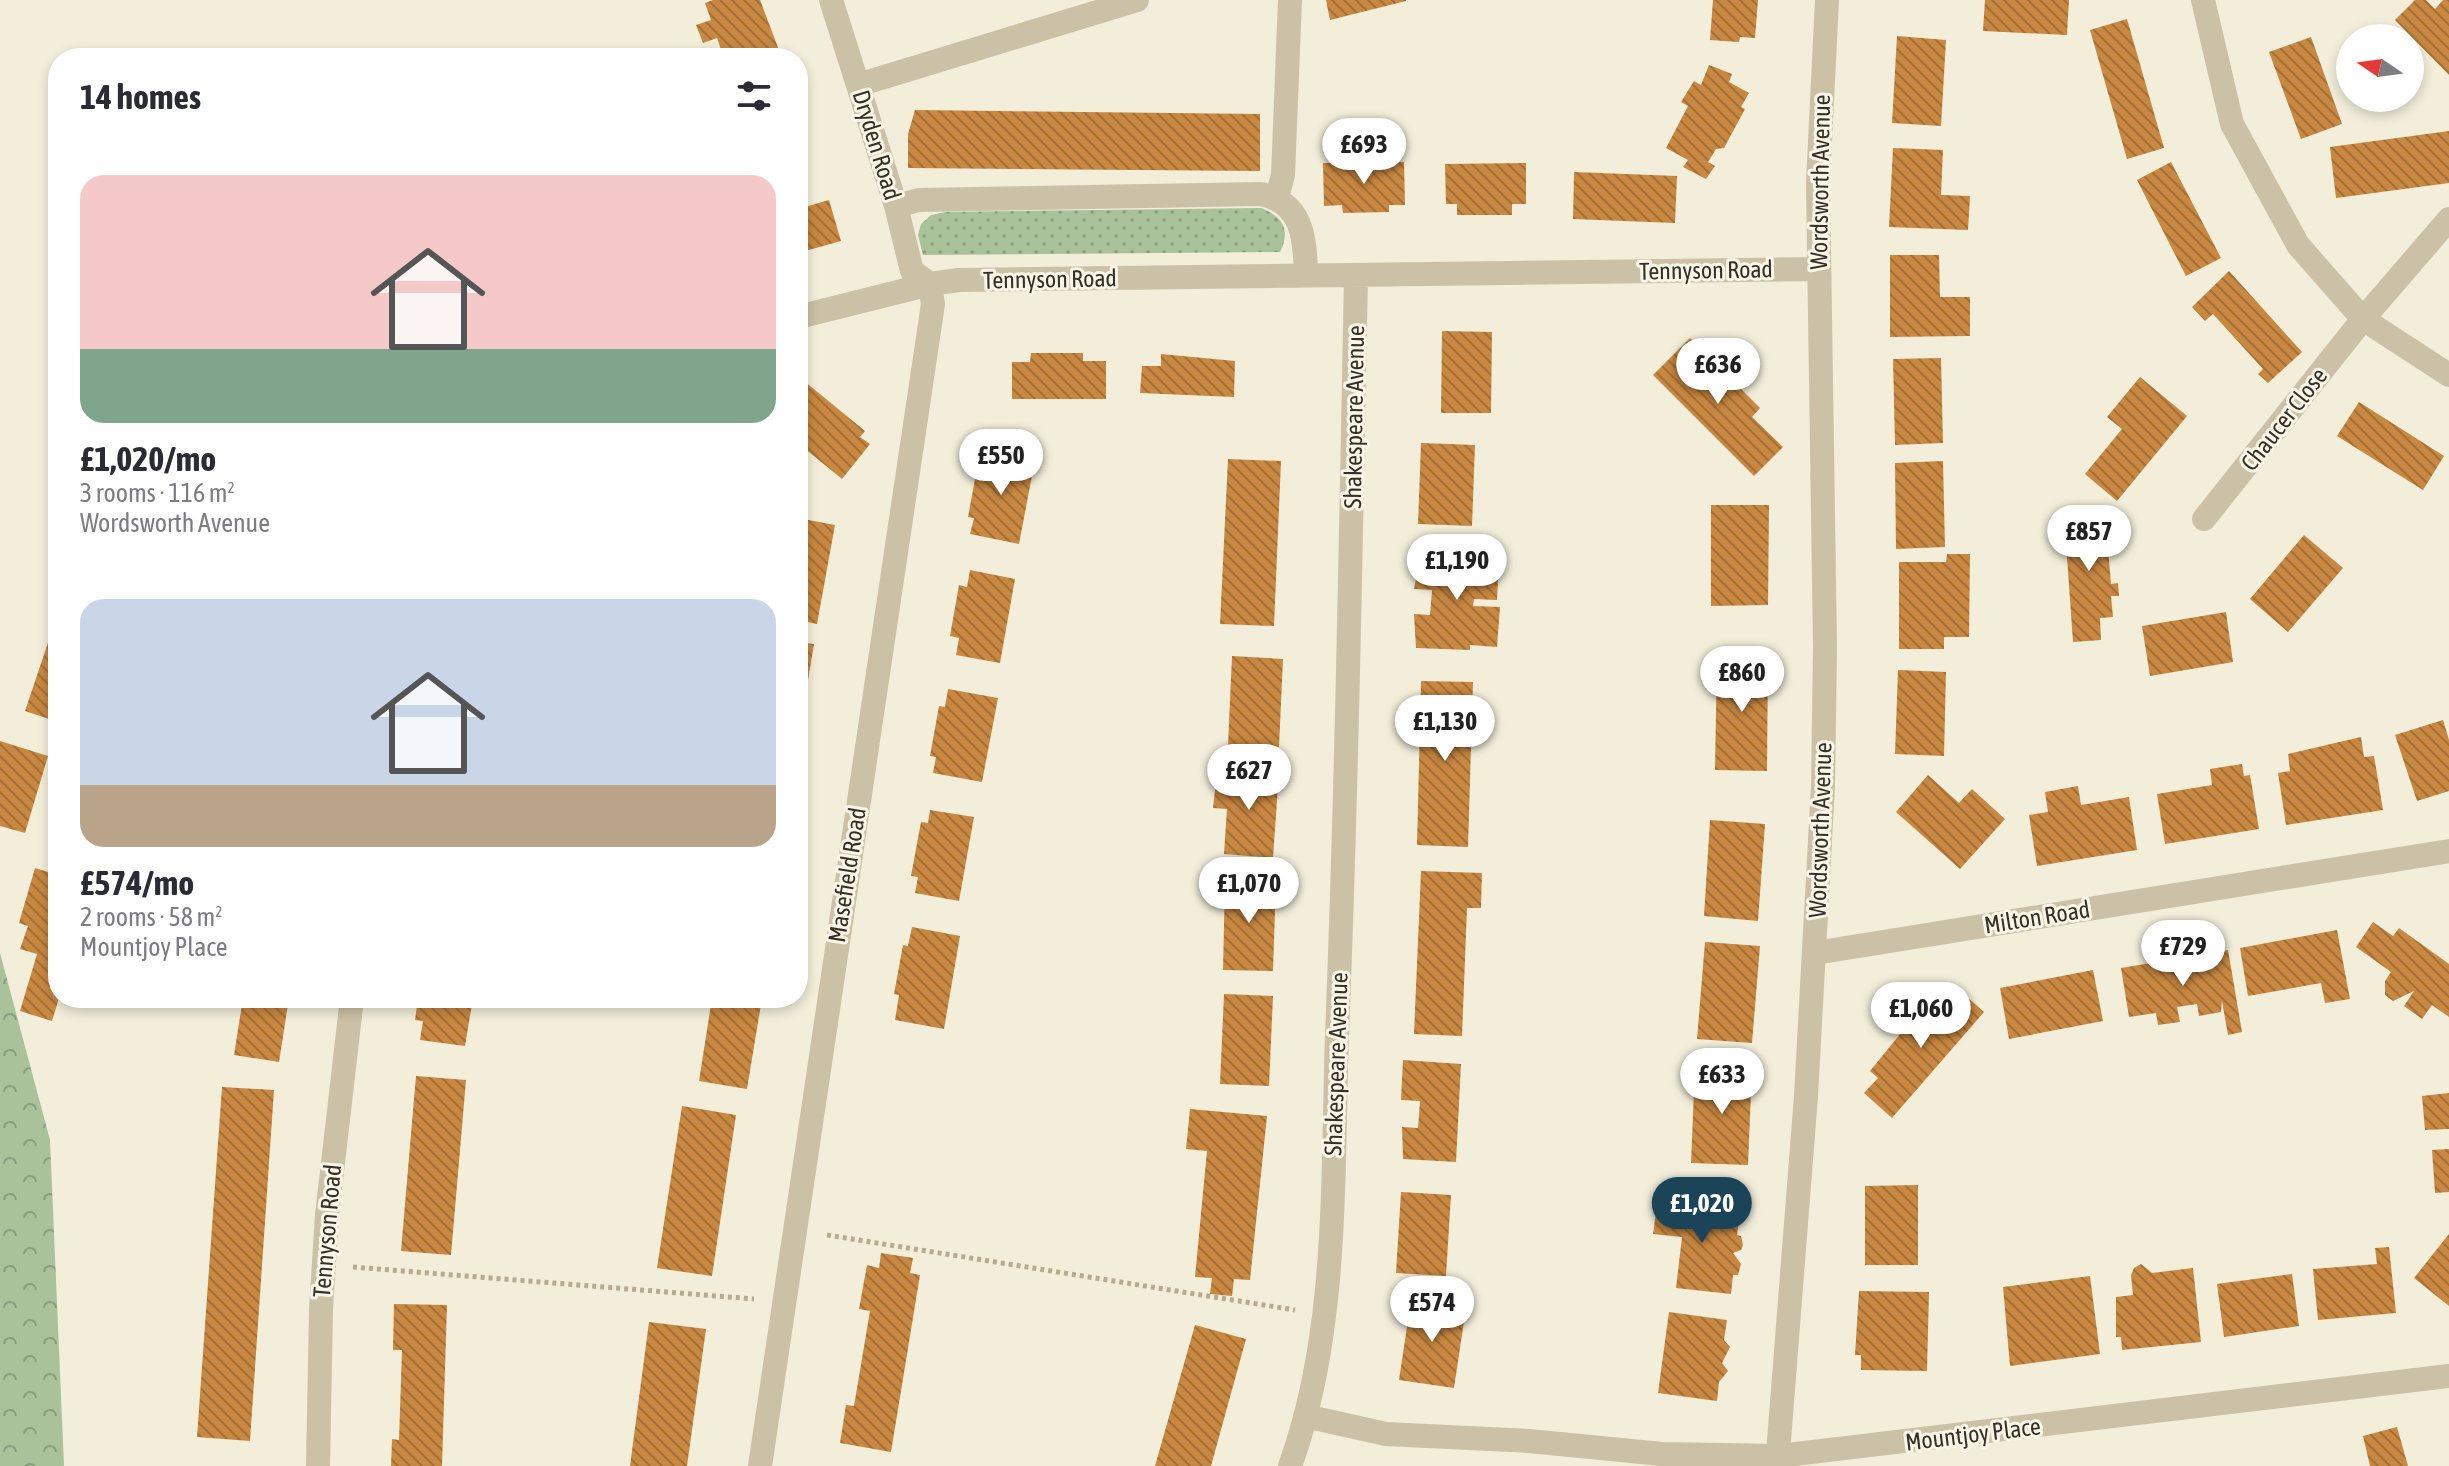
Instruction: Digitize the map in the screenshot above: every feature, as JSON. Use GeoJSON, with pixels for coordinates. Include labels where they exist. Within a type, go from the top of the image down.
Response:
{"type":"FeatureCollection","features":[{"type":"Feature","properties":{"kind":"street","name":"Dryden Road"},"geometry":{"type":"LineString","coordinates":[[831,0],[896,206],[912,271],[930,284]]}},
{"type":"Feature","properties":{"kind":"street"},"geometry":{"type":"LineString","coordinates":[[858,85],[1137,0]]}},
{"type":"Feature","properties":{"kind":"street"},"geometry":{"type":"LineString","coordinates":[[1277,197],[1283,175],[1290,0]]}},
{"type":"Feature","properties":{"kind":"street","name":"Wordsworth Avenue"},"geometry":{"type":"LineString","coordinates":[[1777,1461],[1815,953],[1825,647],[1818,269],[1827,0]]}},
{"type":"Feature","properties":{"kind":"street"},"geometry":{"type":"LineString","coordinates":[[2203,0],[2232,124],[2298,245],[2363,319],[2449,375]]}},
{"type":"Feature","properties":{"kind":"street"},"geometry":{"type":"LineString","coordinates":[[896,206],[919,200],[1261,194],[1277,197],[1290,207],[1301,223],[1306,275]]}},
{"type":"Feature","properties":{"kind":"street","name":"Chaucer Close"},"geometry":{"type":"LineString","coordinates":[[2204,519],[2363,319],[2449,219]]}},
{"type":"Feature","properties":{"kind":"street","name":"Tennyson Road"},"geometry":{"type":"LineString","coordinates":[[808,314],[930,284],[1306,275],[1818,269]]}},
{"type":"Feature","properties":{"kind":"street","name":"Shakespeare Avenue"},"geometry":{"type":"LineString","coordinates":[[1290,1466],[1305,1416],[1323,1315],[1343,890],[1356,275]]}},
{"type":"Feature","properties":{"kind":"street","name":"Masefield Road"},"geometry":{"type":"LineString","coordinates":[[760,1466],[931,319],[933,304],[930,284]]}},
{"type":"Feature","properties":{"kind":"street","name":"Milton Road"},"geometry":{"type":"LineString","coordinates":[[1815,953],[2449,851]]}},
{"type":"Feature","properties":{"kind":"street","name":"Tennyson Road"},"geometry":{"type":"LineString","coordinates":[[318,1466],[323,1265],[351,1008]]}},
{"type":"Feature","properties":{"kind":"street","name":"Mountjoy Place"},"geometry":{"type":"LineString","coordinates":[[1305,1416],[1386,1434],[1529,1441],[1777,1461],[2449,1376]]}},
{"type":"Feature","properties":{"kind":"path"},"geometry":{"type":"LineString","coordinates":[[794,1229],[1323,1315]]}},
{"type":"Feature","properties":{"kind":"path"},"geometry":{"type":"LineString","coordinates":[[323,1265],[783,1301]]}},
{"type":"Feature","properties":{"kind":"green space"},"geometry":{"type":"Polygon","coordinates":[[[1261,208],[1283,225],[1285,237],[1280,252],[923,255],[918,235],[921,224],[931,215],[945,212],[1261,208]]]}},
{"type":"Feature","properties":{"kind":"green space"},"geometry":{"type":"Polygon","coordinates":[[[0,953],[50,1140],[64,1466],[0,1466],[0,953]]]}},
{"type":"Feature","properties":{"kind":"building"},"geometry":{"type":"Polygon","coordinates":[[[713,0],[760,0],[778,48],[720,48],[717,38],[703,43],[696,25],[711,20],[705,3],[713,0]]]}},
{"type":"Feature","properties":{"kind":"building"},"geometry":{"type":"Polygon","coordinates":[[[1326,0],[1406,0],[1406,1],[1330,20],[1326,0]]]}},
{"type":"Feature","properties":{"kind":"building"},"geometry":{"type":"Polygon","coordinates":[[[1713,0],[1758,0],[1755,38],[1740,37],[1739,42],[1710,40],[1713,0]]]}},
{"type":"Feature","properties":{"kind":"building"},"geometry":{"type":"Polygon","coordinates":[[[1985,0],[2069,0],[2067,35],[1983,31],[1985,0]]]}},
{"type":"Feature","properties":{"kind":"building"},"geometry":{"type":"Polygon","coordinates":[[[2415,0],[2426,0],[2435,9],[2443,0],[2449,0],[2449,75],[2424,50],[2424,24],[2399,24],[2395,20],[2415,0]]]}},
{"type":"Feature","properties":{"kind":"building"},"geometry":{"type":"Polygon","coordinates":[[[2127,19],[2164,148],[2127,159],[2090,30],[2127,19]]]}},
{"type":"Feature","properties":{"kind":"building"},"geometry":{"type":"Polygon","coordinates":[[[1897,36],[1946,40],[1941,126],[1892,123],[1897,36]]]}},
{"type":"Feature","properties":{"kind":"building"},"geometry":{"type":"Polygon","coordinates":[[[2311,37],[2342,124],[2301,139],[2269,52],[2311,37]]]}},
{"type":"Feature","properties":{"kind":"building"},"geometry":{"type":"Polygon","coordinates":[[[1709,65],[1732,74],[1729,82],[1749,93],[1741,107],[1745,109],[1724,148],[1716,149],[1708,162],[1715,166],[1706,179],[1683,167],[1688,160],[1666,148],[1688,106],[1681,102],[1694,81],[1701,85],[1709,65]]]}},
{"type":"Feature","properties":{"kind":"building"},"geometry":{"type":"Polygon","coordinates":[[[915,110],[1260,114],[1260,171],[908,168],[908,134],[915,110]]]}},
{"type":"Feature","properties":{"kind":"building"},"geometry":{"type":"Polygon","coordinates":[[[2449,131],[2449,183],[2336,198],[2330,147],[2449,131]]]}},
{"type":"Feature","properties":{"kind":"building"},"geometry":{"type":"Polygon","coordinates":[[[1893,148],[1943,150],[1941,195],[1970,196],[1968,230],[1889,227],[1893,148]]]}},
{"type":"Feature","properties":{"kind":"building"},"geometry":{"type":"Polygon","coordinates":[[[1404,162],[1405,205],[1389,205],[1389,212],[1343,213],[1342,205],[1324,206],[1323,163],[1404,162]]]}},
{"type":"Feature","properties":{"kind":"building"},"geometry":{"type":"Polygon","coordinates":[[[2171,162],[2221,258],[2186,276],[2137,180],[2171,162]]]}},
{"type":"Feature","properties":{"kind":"building"},"geometry":{"type":"Polygon","coordinates":[[[1526,163],[1526,204],[1512,204],[1512,215],[1457,215],[1457,204],[1446,204],[1445,164],[1526,163]]]}},
{"type":"Feature","properties":{"kind":"building"},"geometry":{"type":"Polygon","coordinates":[[[1574,172],[1677,176],[1675,223],[1573,219],[1574,172]]]}},
{"type":"Feature","properties":{"kind":"building"},"geometry":{"type":"Polygon","coordinates":[[[829,200],[841,241],[808,250],[808,206],[829,200]]]}},
{"type":"Feature","properties":{"kind":"building"},"geometry":{"type":"Polygon","coordinates":[[[1890,255],[1939,255],[1940,297],[1970,297],[1970,336],[1890,337],[1890,255]]]}},
{"type":"Feature","properties":{"kind":"building"},"geometry":{"type":"Polygon","coordinates":[[[2229,271],[2302,352],[2268,383],[2258,374],[2263,369],[2213,314],[2205,321],[2192,307],[2229,271]]]}},
{"type":"Feature","properties":{"kind":"building"},"geometry":{"type":"Polygon","coordinates":[[[1442,331],[1492,332],[1491,413],[1441,413],[1442,331]]]}},
{"type":"Feature","properties":{"kind":"building"},"geometry":{"type":"Polygon","coordinates":[[[1690,338],[1760,408],[1752,417],[1783,447],[1754,476],[1653,375],[1690,338]]]}},
{"type":"Feature","properties":{"kind":"building"},"geometry":{"type":"Polygon","coordinates":[[[1031,353],[1083,353],[1083,361],[1106,361],[1106,399],[1012,399],[1012,362],[1030,362],[1031,353]]]}},
{"type":"Feature","properties":{"kind":"building"},"geometry":{"type":"Polygon","coordinates":[[[1161,354],[1235,361],[1234,397],[1140,393],[1142,366],[1161,366],[1161,354]]]}},
{"type":"Feature","properties":{"kind":"building"},"geometry":{"type":"Polygon","coordinates":[[[1941,358],[1943,443],[1895,445],[1893,359],[1941,358]]]}},
{"type":"Feature","properties":{"kind":"building"},"geometry":{"type":"Polygon","coordinates":[[[2140,377],[2187,416],[2117,501],[2085,474],[2122,429],[2107,417],[2140,377]]]}},
{"type":"Feature","properties":{"kind":"building"},"geometry":{"type":"Polygon","coordinates":[[[808,384],[865,431],[860,437],[870,444],[842,479],[808,451],[808,384]]]}},
{"type":"Feature","properties":{"kind":"building"},"geometry":{"type":"Polygon","coordinates":[[[2359,402],[2444,456],[2423,490],[2337,436],[2359,402]]]}},
{"type":"Feature","properties":{"kind":"building"},"geometry":{"type":"Polygon","coordinates":[[[1421,443],[1475,445],[1472,526],[1418,524],[1421,443]]]}},
{"type":"Feature","properties":{"kind":"building"},"geometry":{"type":"Polygon","coordinates":[[[986,450],[1035,460],[1019,544],[970,534],[974,518],[968,517],[977,468],[982,469],[986,450]]]}},
{"type":"Feature","properties":{"kind":"building"},"geometry":{"type":"Polygon","coordinates":[[[1228,459],[1281,461],[1274,626],[1220,624],[1228,459]]]}},
{"type":"Feature","properties":{"kind":"building"},"geometry":{"type":"Polygon","coordinates":[[[1943,461],[1945,547],[1896,549],[1895,463],[1943,461]]]}},
{"type":"Feature","properties":{"kind":"building"},"geometry":{"type":"Polygon","coordinates":[[[1711,505],[1769,505],[1768,605],[1711,606],[1711,505]]]}},
{"type":"Feature","properties":{"kind":"building"},"geometry":{"type":"Polygon","coordinates":[[[2106,512],[2107,532],[2116,532],[2117,547],[2108,548],[2111,584],[2118,583],[2119,596],[2111,596],[2113,617],[2100,618],[2101,640],[2073,642],[2064,515],[2106,512]]]}},
{"type":"Feature","properties":{"kind":"building"},"geometry":{"type":"Polygon","coordinates":[[[808,520],[835,525],[817,624],[808,622],[808,520]]]}},
{"type":"Feature","properties":{"kind":"building"},"geometry":{"type":"Polygon","coordinates":[[[2304,535],[2343,568],[2288,632],[2250,599],[2304,535]]]}},
{"type":"Feature","properties":{"kind":"building"},"geometry":{"type":"Polygon","coordinates":[[[1421,553],[1473,555],[1473,560],[1499,561],[1497,600],[1474,599],[1473,606],[1500,607],[1497,647],[1470,645],[1470,650],[1416,648],[1414,614],[1430,615],[1432,590],[1414,589],[1421,553]]]}},
{"type":"Feature","properties":{"kind":"building"},"geometry":{"type":"Polygon","coordinates":[[[1947,554],[1970,554],[1969,637],[1944,637],[1944,649],[1899,649],[1899,562],[1946,562],[1947,554]]]}},
{"type":"Feature","properties":{"kind":"building"},"geometry":{"type":"Polygon","coordinates":[[[970,570],[1015,579],[1000,663],[956,655],[959,638],[950,636],[959,585],[967,587],[970,570]]]}},
{"type":"Feature","properties":{"kind":"building"},"geometry":{"type":"Polygon","coordinates":[[[2226,612],[2233,662],[2150,676],[2142,626],[2226,612]]]}},
{"type":"Feature","properties":{"kind":"building"},"geometry":{"type":"Polygon","coordinates":[[[48,643],[48,719],[25,711],[48,643]]]}},
{"type":"Feature","properties":{"kind":"building"},"geometry":{"type":"Polygon","coordinates":[[[808,643],[814,644],[808,680],[808,643]]]}},
{"type":"Feature","properties":{"kind":"building"},"geometry":{"type":"Polygon","coordinates":[[[1232,656],[1283,659],[1279,747],[1228,745],[1232,656]]]}},
{"type":"Feature","properties":{"kind":"building"},"geometry":{"type":"Polygon","coordinates":[[[1717,656],[1768,657],[1767,771],[1715,770],[1717,656]]]}},
{"type":"Feature","properties":{"kind":"building"},"geometry":{"type":"Polygon","coordinates":[[[1898,670],[1946,672],[1944,756],[1895,754],[1898,670]]]}},
{"type":"Feature","properties":{"kind":"building"},"geometry":{"type":"Polygon","coordinates":[[[1421,681],[1473,682],[1468,847],[1417,845],[1421,681]]]}},
{"type":"Feature","properties":{"kind":"building"},"geometry":{"type":"Polygon","coordinates":[[[948,689],[998,698],[982,782],[933,773],[936,757],[930,756],[939,706],[945,707],[948,689]]]}},
{"type":"Feature","properties":{"kind":"building"},"geometry":{"type":"Polygon","coordinates":[[[2443,720],[2449,740],[2449,791],[2417,801],[2395,735],[2443,720]]]}},
{"type":"Feature","properties":{"kind":"building"},"geometry":{"type":"Polygon","coordinates":[[[2361,737],[2364,757],[2374,756],[2383,810],[2286,825],[2278,773],[2290,771],[2288,754],[2361,737]]]}},
{"type":"Feature","properties":{"kind":"building"},"geometry":{"type":"Polygon","coordinates":[[[0,741],[48,756],[25,833],[0,826],[0,741]]]}},
{"type":"Feature","properties":{"kind":"building"},"geometry":{"type":"Polygon","coordinates":[[[2242,764],[2244,776],[2250,775],[2259,829],[2165,844],[2157,794],[2212,785],[2210,769],[2242,764]]]}},
{"type":"Feature","properties":{"kind":"building"},"geometry":{"type":"Polygon","coordinates":[[[1230,768],[1279,772],[1273,858],[1224,854],[1227,809],[1213,808],[1216,781],[1228,782],[1230,768]]]}},
{"type":"Feature","properties":{"kind":"building"},"geometry":{"type":"Polygon","coordinates":[[[1928,775],[1959,803],[1972,789],[2005,819],[1960,869],[1896,812],[1928,775]]]}},
{"type":"Feature","properties":{"kind":"building"},"geometry":{"type":"Polygon","coordinates":[[[2078,786],[2081,805],[2129,797],[2137,850],[2037,866],[2029,815],[2048,812],[2045,792],[2078,786]]]}},
{"type":"Feature","properties":{"kind":"building"},"geometry":{"type":"Polygon","coordinates":[[[930,810],[974,817],[959,901],[915,893],[918,877],[911,876],[921,822],[928,823],[930,810]]]}},
{"type":"Feature","properties":{"kind":"building"},"geometry":{"type":"Polygon","coordinates":[[[1710,820],[1765,824],[1758,921],[1704,916],[1710,820]]]}},
{"type":"Feature","properties":{"kind":"building"},"geometry":{"type":"Polygon","coordinates":[[[35,868],[48,872],[48,1008],[56,1008],[52,1021],[20,1011],[37,954],[20,949],[28,926],[19,923],[35,868]]]}},
{"type":"Feature","properties":{"kind":"building"},"geometry":{"type":"Polygon","coordinates":[[[1421,871],[1482,873],[1481,908],[1467,908],[1462,1036],[1414,1034],[1421,871]]]}},
{"type":"Feature","properties":{"kind":"building"},"geometry":{"type":"Polygon","coordinates":[[[1225,880],[1276,881],[1273,971],[1223,970],[1225,880]]]}},
{"type":"Feature","properties":{"kind":"building"},"geometry":{"type":"Polygon","coordinates":[[[2373,922],[2393,936],[2399,928],[2449,964],[2449,1017],[2432,1005],[2422,1019],[2404,1006],[2414,991],[2393,1001],[2385,995],[2385,981],[2391,972],[2356,947],[2373,922]]]}},
{"type":"Feature","properties":{"kind":"building"},"geometry":{"type":"Polygon","coordinates":[[[912,927],[960,936],[944,1029],[895,1020],[899,995],[894,994],[903,945],[908,946],[912,927]]]}},
{"type":"Feature","properties":{"kind":"building"},"geometry":{"type":"Polygon","coordinates":[[[2337,930],[2350,999],[2325,1003],[2321,983],[2248,996],[2240,948],[2337,930]]]}},
{"type":"Feature","properties":{"kind":"building"},"geometry":{"type":"Polygon","coordinates":[[[1705,942],[1760,946],[1752,1043],[1697,1039],[1705,942]]]}},
{"type":"Feature","properties":{"kind":"building"},"geometry":{"type":"Polygon","coordinates":[[[2228,950],[2242,1032],[2228,1035],[2222,1001],[2221,1012],[2199,1016],[2197,1004],[2177,1007],[2180,1022],[2158,1025],[2156,1013],[2129,1017],[2121,968],[2228,950]]]}},
{"type":"Feature","properties":{"kind":"building"},"geometry":{"type":"Polygon","coordinates":[[[2093,970],[2103,1021],[2009,1039],[2000,988],[2093,970]]]}},
{"type":"Feature","properties":{"kind":"building"},"geometry":{"type":"Polygon","coordinates":[[[1958,989],[1984,1012],[1892,1118],[1864,1093],[1878,1078],[1870,1071],[1932,995],[1943,1006],[1958,989]]]}},
{"type":"Feature","properties":{"kind":"building"},"geometry":{"type":"Polygon","coordinates":[[[1224,994],[1273,996],[1269,1086],[1220,1084],[1224,994]]]}},
{"type":"Feature","properties":{"kind":"building"},"geometry":{"type":"Polygon","coordinates":[[[241,1008],[287,1008],[279,1062],[234,1055],[241,1008]]]}},
{"type":"Feature","properties":{"kind":"building"},"geometry":{"type":"Polygon","coordinates":[[[417,1008],[471,1008],[465,1046],[420,1040],[423,1021],[415,1020],[417,1008]]]}},
{"type":"Feature","properties":{"kind":"building"},"geometry":{"type":"Polygon","coordinates":[[[710,1008],[760,1008],[747,1089],[699,1081],[710,1008]]]}},
{"type":"Feature","properties":{"kind":"building"},"geometry":{"type":"Polygon","coordinates":[[[1403,1060],[1461,1064],[1456,1162],[1403,1159],[1402,1127],[1418,1128],[1420,1101],[1401,1100],[1403,1060]]]}},
{"type":"Feature","properties":{"kind":"building"},"geometry":{"type":"Polygon","coordinates":[[[1695,1066],[1752,1068],[1748,1165],[1691,1163],[1695,1066]]]}},
{"type":"Feature","properties":{"kind":"building"},"geometry":{"type":"Polygon","coordinates":[[[416,1076],[466,1080],[451,1255],[401,1251],[416,1076]]]}},
{"type":"Feature","properties":{"kind":"building"},"geometry":{"type":"Polygon","coordinates":[[[222,1087],[274,1090],[250,1441],[197,1437],[222,1087]]]}},
{"type":"Feature","properties":{"kind":"building"},"geometry":{"type":"Polygon","coordinates":[[[2449,1093],[2449,1129],[2425,1130],[2422,1096],[2449,1093]]]}},
{"type":"Feature","properties":{"kind":"building"},"geometry":{"type":"Polygon","coordinates":[[[682,1106],[736,1115],[712,1276],[657,1268],[682,1106]]]}},
{"type":"Feature","properties":{"kind":"building"},"geometry":{"type":"Polygon","coordinates":[[[1190,1109],[1267,1116],[1250,1280],[1234,1279],[1232,1296],[1210,1294],[1212,1278],[1195,1277],[1207,1151],[1186,1149],[1190,1109]]]}},
{"type":"Feature","properties":{"kind":"building"},"geometry":{"type":"Polygon","coordinates":[[[2449,1149],[2449,1192],[2435,1193],[2432,1150],[2449,1149]]]}},
{"type":"Feature","properties":{"kind":"building"},"geometry":{"type":"Polygon","coordinates":[[[1918,1185],[1918,1265],[1865,1265],[1865,1186],[1918,1185]]]}},
{"type":"Feature","properties":{"kind":"building"},"geometry":{"type":"Polygon","coordinates":[[[1401,1192],[1451,1195],[1446,1276],[1396,1273],[1401,1192]]]}},
{"type":"Feature","properties":{"kind":"building"},"geometry":{"type":"Polygon","coordinates":[[[1687,1198],[1716,1202],[1714,1218],[1739,1221],[1737,1235],[1741,1236],[1743,1245],[1741,1250],[1733,1253],[1741,1264],[1738,1275],[1733,1275],[1731,1294],[1676,1288],[1682,1237],[1653,1234],[1657,1205],[1686,1209],[1687,1198]]]}},
{"type":"Feature","properties":{"kind":"building"},"geometry":{"type":"Polygon","coordinates":[[[2449,1234],[2449,1306],[2414,1278],[2449,1234]]]}},
{"type":"Feature","properties":{"kind":"building"},"geometry":{"type":"Polygon","coordinates":[[[2389,1247],[2396,1313],[2318,1320],[2313,1269],[2377,1264],[2375,1248],[2389,1247]]]}},
{"type":"Feature","properties":{"kind":"building"},"geometry":{"type":"Polygon","coordinates":[[[881,1253],[913,1258],[910,1273],[920,1275],[891,1452],[840,1443],[846,1405],[854,1406],[870,1311],[859,1309],[867,1265],[879,1268],[881,1253]]]}},
{"type":"Feature","properties":{"kind":"building"},"geometry":{"type":"Polygon","coordinates":[[[2141,1264],[2152,1273],[2193,1268],[2201,1342],[2122,1350],[2121,1337],[2116,1337],[2116,1297],[2133,1295],[2131,1275],[2134,1268],[2141,1264]]]}},
{"type":"Feature","properties":{"kind":"building"},"geometry":{"type":"Polygon","coordinates":[[[2292,1274],[2299,1326],[2224,1337],[2217,1284],[2292,1274]]]}},
{"type":"Feature","properties":{"kind":"building"},"geometry":{"type":"Polygon","coordinates":[[[2090,1276],[2100,1354],[2010,1366],[2003,1287],[2090,1276]]]}},
{"type":"Feature","properties":{"kind":"building"},"geometry":{"type":"Polygon","coordinates":[[[1859,1291],[1929,1292],[1927,1371],[1861,1370],[1861,1355],[1855,1355],[1859,1291]]]}},
{"type":"Feature","properties":{"kind":"building"},"geometry":{"type":"Polygon","coordinates":[[[1411,1300],[1466,1308],[1454,1388],[1399,1380],[1411,1300]]]}},
{"type":"Feature","properties":{"kind":"building"},"geometry":{"type":"Polygon","coordinates":[[[394,1304],[447,1305],[442,1466],[391,1466],[392,1439],[399,1440],[402,1350],[393,1350],[394,1304]]]}},
{"type":"Feature","properties":{"kind":"building"},"geometry":{"type":"Polygon","coordinates":[[[1669,1312],[1727,1320],[1724,1340],[1730,1347],[1722,1363],[1728,1371],[1719,1382],[1717,1401],[1658,1393],[1669,1312]]]}},
{"type":"Feature","properties":{"kind":"building"},"geometry":{"type":"Polygon","coordinates":[[[649,1322],[706,1329],[687,1466],[630,1466],[649,1322]]]}},
{"type":"Feature","properties":{"kind":"building"},"geometry":{"type":"Polygon","coordinates":[[[1195,1325],[1246,1339],[1211,1466],[1155,1466],[1195,1325]]]}},
{"type":"Feature","properties":{"kind":"building"},"geometry":{"type":"Polygon","coordinates":[[[2397,1427],[2408,1466],[2370,1466],[2363,1436],[2397,1427]]]}}]}
